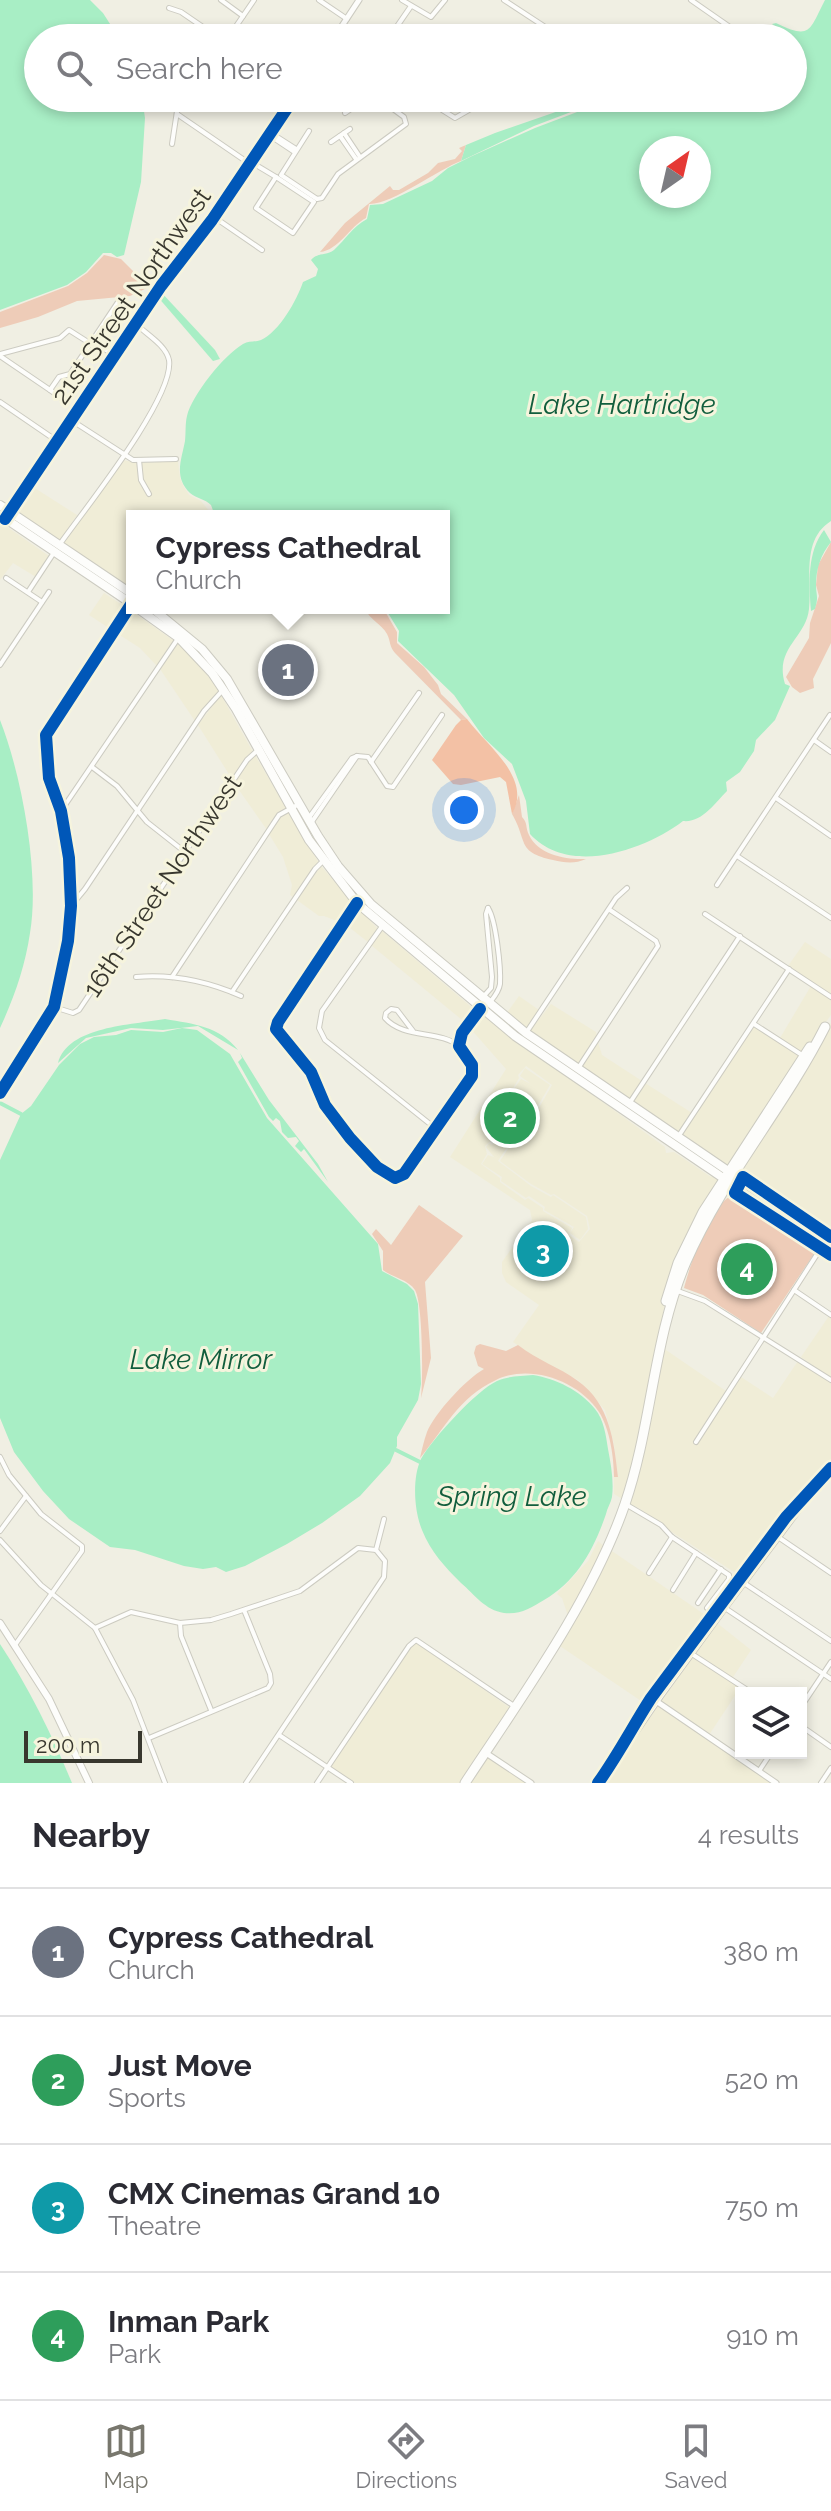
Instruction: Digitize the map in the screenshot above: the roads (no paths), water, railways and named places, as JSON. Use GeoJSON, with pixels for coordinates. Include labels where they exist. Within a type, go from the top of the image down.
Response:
{"type":"FeatureCollection","features":[{"type":"Feature","properties":{"kind":"highway"},"geometry":{"type":"LineString","coordinates":[[676,1288],[729,1177],[828,1023]]}},
{"type":"Feature","properties":{"kind":"highway"},"geometry":{"type":"LineString","coordinates":[[465,1783],[516,1707],[594,1575],[625,1504],[640,1448],[666,1300],[682,1254],[703,1212],[790,1090],[806,1057]]}},
{"type":"Feature","properties":{"kind":"highway"},"geometry":{"type":"LineString","coordinates":[[660,1346],[682,1254]]}},
{"type":"Feature","properties":{"kind":"main road"},"geometry":{"type":"LineString","coordinates":[[0,505],[5,515],[126,590]]}},
{"type":"Feature","properties":{"kind":"main road"},"geometry":{"type":"LineString","coordinates":[[57,549],[126,600]]}},
{"type":"Feature","properties":{"kind":"main road"},"geometry":{"type":"LineString","coordinates":[[147,614],[202,649],[262,746],[323,861],[357,903],[576,1073]]}},
{"type":"Feature","properties":{"kind":"main road"},"geometry":{"type":"LineString","coordinates":[[159,614],[181,634]]}},
{"type":"Feature","properties":{"kind":"main road"},"geometry":{"type":"LineString","coordinates":[[295,806],[385,923],[458,991],[627,1108],[678,1137],[831,1251]]}},
{"type":"Feature","properties":{"kind":"main road"},"geometry":{"type":"LineString","coordinates":[[323,861],[357,889]]}},
{"type":"Feature","properties":{"kind":"main road"},"geometry":{"type":"LineString","coordinates":[[458,991],[479,1002],[485,1001]]}},
{"type":"Feature","properties":{"kind":"main road"},"geometry":{"type":"LineString","coordinates":[[480,1009],[500,1013]]}},
{"type":"Feature","properties":{"kind":"main road"},"geometry":{"type":"LineString","coordinates":[[627,1108],[667,1141],[831,1242]]}},
{"type":"Feature","properties":{"kind":"main road"},"geometry":{"type":"LineString","coordinates":[[0,1623],[62,1722],[89,1783]]}},
{"type":"Feature","properties":{"kind":"street"},"geometry":{"type":"LineString","coordinates":[[221,0],[243,16]]}},
{"type":"Feature","properties":{"kind":"street"},"geometry":{"type":"LineString","coordinates":[[238,24],[254,0]]}},
{"type":"Feature","properties":{"kind":"street"},"geometry":{"type":"LineString","coordinates":[[319,0],[347,19]]}},
{"type":"Feature","properties":{"kind":"street"},"geometry":{"type":"LineString","coordinates":[[344,24],[359,0]]}},
{"type":"Feature","properties":{"kind":"street"},"geometry":{"type":"LineString","coordinates":[[402,0],[431,17],[445,0]]}},
{"type":"Feature","properties":{"kind":"street"},"geometry":{"type":"LineString","coordinates":[[504,0],[541,24]]}},
{"type":"Feature","properties":{"kind":"street"},"geometry":{"type":"LineString","coordinates":[[691,0],[726,24]]}},
{"type":"Feature","properties":{"kind":"street"},"geometry":{"type":"LineString","coordinates":[[399,24],[411,6]]}},
{"type":"Feature","properties":{"kind":"street"},"geometry":{"type":"LineString","coordinates":[[169,8],[199,24]]}},
{"type":"Feature","properties":{"kind":"street","name":"21st Street Northwest"},"geometry":{"type":"LineString","coordinates":[[5,515],[71,420],[109,351],[136,324],[214,217],[284,112]]}},
{"type":"Feature","properties":{"kind":"street"},"geometry":{"type":"LineString","coordinates":[[309,131],[281,175],[317,199],[322,198],[338,174],[406,124],[404,117],[397,112]]}},
{"type":"Feature","properties":{"kind":"street"},"geometry":{"type":"LineString","coordinates":[[445,112],[455,118],[466,112]]}},
{"type":"Feature","properties":{"kind":"street"},"geometry":{"type":"LineString","coordinates":[[172,144],[177,114],[250,163],[276,177],[314,202],[293,233],[256,208],[276,177]]}},
{"type":"Feature","properties":{"kind":"street"},"geometry":{"type":"LineString","coordinates":[[331,142],[350,129]]}},
{"type":"Feature","properties":{"kind":"street"},"geometry":{"type":"LineString","coordinates":[[270,133],[295,150]]}},
{"type":"Feature","properties":{"kind":"street"},"geometry":{"type":"LineString","coordinates":[[342,135],[358,158]]}},
{"type":"Feature","properties":{"kind":"street"},"geometry":{"type":"LineString","coordinates":[[214,217],[262,250]]}},
{"type":"Feature","properties":{"kind":"street"},"geometry":{"type":"LineString","coordinates":[[50,390],[59,377],[70,374],[118,302]]}},
{"type":"Feature","properties":{"kind":"street"},"geometry":{"type":"LineString","coordinates":[[28,592],[124,456],[154,406],[169,365],[166,352],[136,324]]}},
{"type":"Feature","properties":{"kind":"street"},"geometry":{"type":"LineString","coordinates":[[0,355],[60,338],[69,330],[109,351]]}},
{"type":"Feature","properties":{"kind":"street"},"geometry":{"type":"LineString","coordinates":[[0,355],[67,402]]}},
{"type":"Feature","properties":{"kind":"street"},"geometry":{"type":"LineString","coordinates":[[0,402],[57,441]]}},
{"type":"Feature","properties":{"kind":"street"},"geometry":{"type":"LineString","coordinates":[[71,420],[124,456],[139,460],[176,459]]}},
{"type":"Feature","properties":{"kind":"street"},"geometry":{"type":"LineString","coordinates":[[139,460],[142,483],[149,494]]}},
{"type":"Feature","properties":{"kind":"street"},"geometry":{"type":"LineString","coordinates":[[6,578],[42,602]]}},
{"type":"Feature","properties":{"kind":"street"},"geometry":{"type":"LineString","coordinates":[[0,665],[49,592]]}},
{"type":"Feature","properties":{"kind":"street"},"geometry":{"type":"LineString","coordinates":[[0,1093],[54,1007],[65,962],[71,886],[61,811],[49,778],[45,742],[48,729],[126,613]]}},
{"type":"Feature","properties":{"kind":"street"},"geometry":{"type":"LineString","coordinates":[[61,811],[181,634]]}},
{"type":"Feature","properties":{"kind":"street"},"geometry":{"type":"LineString","coordinates":[[71,906],[210,703],[227,687]]}},
{"type":"Feature","properties":{"kind":"street"},"geometry":{"type":"LineString","coordinates":[[371,762],[419,693]]}},
{"type":"Feature","properties":{"kind":"street"},"geometry":{"type":"LineString","coordinates":[[309,822],[357,756],[365,756],[390,787],[442,715]]}},
{"type":"Feature","properties":{"kind":"street"},"geometry":{"type":"LineString","coordinates":[[717,885],[830,715]]}},
{"type":"Feature","properties":{"kind":"street"},"geometry":{"type":"LineString","coordinates":[[814,740],[831,752]]}},
{"type":"Feature","properties":{"kind":"street","name":"16th Street Northwest"},"geometry":{"type":"LineString","coordinates":[[54,1007],[73,1013],[79,1010],[247,760],[262,746]]}},
{"type":"Feature","properties":{"kind":"street"},"geometry":{"type":"LineString","coordinates":[[92,767],[117,786],[137,812],[185,852]]}},
{"type":"Feature","properties":{"kind":"street"},"geometry":{"type":"LineString","coordinates":[[776,798],[831,836]]}},
{"type":"Feature","properties":{"kind":"street"},"geometry":{"type":"LineString","coordinates":[[172,977],[279,815],[295,806]]}},
{"type":"Feature","properties":{"kind":"street"},"geometry":{"type":"LineString","coordinates":[[737,856],[831,918]]}},
{"type":"Feature","properties":{"kind":"street"},"geometry":{"type":"LineString","coordinates":[[232,992],[323,861]]}},
{"type":"Feature","properties":{"kind":"street"},"geometry":{"type":"LineString","coordinates":[[71,886],[85,889]]}},
{"type":"Feature","properties":{"kind":"street"},"geometry":{"type":"LineString","coordinates":[[526,1033],[620,893],[627,888]]}},
{"type":"Feature","properties":{"kind":"street"},"geometry":{"type":"LineString","coordinates":[[357,903],[276,1029],[311,1072],[325,1105],[363,1153],[386,1175],[395,1178],[404,1174],[472,1076],[472,1065],[450,1039]]}},
{"type":"Feature","properties":{"kind":"street"},"geometry":{"type":"LineString","coordinates":[[488,908],[492,912],[500,984],[498,991],[485,1001],[492,977],[488,908]]}},
{"type":"Feature","properties":{"kind":"street"},"geometry":{"type":"LineString","coordinates":[[576,1073],[655,953],[658,943],[610,910]]}},
{"type":"Feature","properties":{"kind":"street"},"geometry":{"type":"LineString","coordinates":[[705,914],[831,997]]}},
{"type":"Feature","properties":{"kind":"street"},"geometry":{"type":"LineString","coordinates":[[385,923],[322,1011],[319,1027],[325,1040],[435,1128]]}},
{"type":"Feature","properties":{"kind":"street"},"geometry":{"type":"LineString","coordinates":[[627,1108],[740,936]]}},
{"type":"Feature","properties":{"kind":"street"},"geometry":{"type":"LineString","coordinates":[[678,1137],[789,969]]}},
{"type":"Feature","properties":{"kind":"street"},"geometry":{"type":"LineString","coordinates":[[136,977],[198,981],[241,996]]}},
{"type":"Feature","properties":{"kind":"street"},"geometry":{"type":"LineString","coordinates":[[413,1031],[397,1010],[391,1009],[386,1013],[389,1023],[413,1031],[437,1038],[450,1039],[462,1033]]}},
{"type":"Feature","properties":{"kind":"street"},"geometry":{"type":"LineString","coordinates":[[459,1046],[462,1033],[480,1009]]}},
{"type":"Feature","properties":{"kind":"street"},"geometry":{"type":"LineString","coordinates":[[754,1024],[806,1057]]}},
{"type":"Feature","properties":{"kind":"street"},"geometry":{"type":"LineString","coordinates":[[696,1442],[823,1245]]}},
{"type":"Feature","properties":{"kind":"street"},"geometry":{"type":"LineString","coordinates":[[676,1288],[705,1301],[831,1380]]}},
{"type":"Feature","properties":{"kind":"street"},"geometry":{"type":"LineString","coordinates":[[794,1290],[831,1315]]}},
{"type":"Feature","properties":{"kind":"street"},"geometry":{"type":"LineString","coordinates":[[0,1457],[9,1475],[26,1496],[47,1519],[82,1548],[15,1645]]}},
{"type":"Feature","properties":{"kind":"street"},"geometry":{"type":"LineString","coordinates":[[601,1783],[656,1701],[725,1608],[778,1537],[831,1474]]}},
{"type":"Feature","properties":{"kind":"street"},"geometry":{"type":"LineString","coordinates":[[0,1531],[26,1496]]}},
{"type":"Feature","properties":{"kind":"street"},"geometry":{"type":"LineString","coordinates":[[625,1504],[661,1525],[672,1537],[729,1575],[707,1608]]}},
{"type":"Feature","properties":{"kind":"street"},"geometry":{"type":"LineString","coordinates":[[376,1550],[384,1519]]}},
{"type":"Feature","properties":{"kind":"street"},"geometry":{"type":"LineString","coordinates":[[649,1573],[672,1537]]}},
{"type":"Feature","properties":{"kind":"street"},"geometry":{"type":"LineString","coordinates":[[778,1537],[831,1573]]}},
{"type":"Feature","properties":{"kind":"street"},"geometry":{"type":"LineString","coordinates":[[0,1540],[51,1595],[95,1628],[133,1700],[165,1783]]}},
{"type":"Feature","properties":{"kind":"street"},"geometry":{"type":"LineString","coordinates":[[95,1628],[131,1612],[180,1623],[211,1620],[294,1594],[358,1548],[376,1550],[385,1561],[384,1577],[246,1783]]}},
{"type":"Feature","properties":{"kind":"street"},"geometry":{"type":"LineString","coordinates":[[673,1590],[696,1553]]}},
{"type":"Feature","properties":{"kind":"street"},"geometry":{"type":"LineString","coordinates":[[698,1603],[721,1569]]}},
{"type":"Feature","properties":{"kind":"street"},"geometry":{"type":"LineString","coordinates":[[744,1583],[831,1641]]}},
{"type":"Feature","properties":{"kind":"street"},"geometry":{"type":"LineString","coordinates":[[725,1608],[831,1679]]}},
{"type":"Feature","properties":{"kind":"street"},"geometry":{"type":"LineString","coordinates":[[149,1738],[266,1690],[271,1683],[244,1610]]}},
{"type":"Feature","properties":{"kind":"street"},"geometry":{"type":"LineString","coordinates":[[180,1623],[181,1636],[212,1711]]}},
{"type":"Feature","properties":{"kind":"street"},"geometry":{"type":"LineString","coordinates":[[317,1783],[416,1640],[516,1707]]}},
{"type":"Feature","properties":{"kind":"street"},"geometry":{"type":"LineString","coordinates":[[692,1654],[743,1687]]}},
{"type":"Feature","properties":{"kind":"street"},"geometry":{"type":"LineString","coordinates":[[807,1698],[831,1662]]}},
{"type":"Feature","properties":{"kind":"street"},"geometry":{"type":"LineString","coordinates":[[656,1701],[776,1783]]}},
{"type":"Feature","properties":{"kind":"street"},"geometry":{"type":"LineString","coordinates":[[807,1730],[831,1747]]}},
{"type":"Feature","properties":{"kind":"street"},"geometry":{"type":"LineString","coordinates":[[279,1735],[351,1783]]}},
{"type":"Feature","properties":{"kind":"street"},"geometry":{"type":"LineString","coordinates":[[485,1753],[531,1783]]}},
{"type":"Feature","properties":{"kind":"street"},"geometry":{"type":"LineString","coordinates":[[759,1771],[767,1759]]}},
{"type":"Feature","properties":{"kind":"street"},"geometry":{"type":"LineString","coordinates":[[821,1783],[831,1768]]}},
{"type":"Feature","properties":{"kind":"water"},"geometry":{"type":"Polygon","coordinates":[[[0,0],[90,0],[110,24],[24,24],[24,112],[144,112],[141,182],[124,255],[117,257],[103,253],[86,272],[67,285],[0,310],[0,0]]]}},
{"type":"Feature","properties":{"kind":"water","name":"Lake Hartridge"},"geometry":{"type":"Polygon","coordinates":[[[825,0],[831,0],[831,521],[815,539],[810,561],[807,619],[784,661],[785,684],[790,686],[775,720],[756,740],[754,751],[740,772],[726,782],[727,791],[702,816],[683,821],[667,832],[628,849],[586,856],[565,854],[546,847],[530,834],[526,801],[512,764],[484,738],[454,695],[398,641],[399,631],[389,614],[450,614],[450,510],[213,510],[206,501],[190,493],[180,474],[187,416],[202,387],[235,349],[261,340],[281,323],[303,282],[316,276],[318,269],[311,260],[334,250],[367,219],[370,205],[383,204],[432,181],[448,168],[472,156],[577,112],[807,112],[808,30],[825,0]]]}},
{"type":"Feature","properties":{"kind":"water"},"geometry":{"type":"Polygon","coordinates":[[[556,112],[571,112],[461,161],[466,145],[556,112]]]}},
{"type":"Feature","properties":{"kind":"water"},"geometry":{"type":"Polygon","coordinates":[[[160,291],[220,359],[213,361],[157,296],[160,291]]]}},
{"type":"Feature","properties":{"kind":"water"},"geometry":{"type":"Polygon","coordinates":[[[824,530],[831,542],[818,567],[817,601],[815,609],[811,611],[812,558],[824,530]]]}},
{"type":"Feature","properties":{"kind":"water"},"geometry":{"type":"Polygon","coordinates":[[[0,720],[22,796],[33,883],[25,958],[0,1028],[0,720]]]}},
{"type":"Feature","properties":{"kind":"water"},"geometry":{"type":"Polygon","coordinates":[[[165,1019],[196,1025],[214,1031],[238,1050],[198,1026],[163,1030],[131,1028],[86,1038],[58,1063],[74,1041],[88,1034],[165,1019]]]}},
{"type":"Feature","properties":{"kind":"water","name":"Lake Mirror"},"geometry":{"type":"Polygon","coordinates":[[[182,1028],[197,1030],[230,1054],[267,1118],[378,1244],[382,1271],[407,1284],[414,1291],[418,1304],[421,1384],[418,1400],[397,1437],[390,1463],[360,1496],[322,1523],[245,1566],[226,1572],[216,1567],[203,1569],[184,1566],[135,1550],[110,1547],[69,1519],[43,1491],[14,1452],[0,1418],[0,1160],[21,1114],[31,1106],[59,1065],[80,1044],[94,1037],[131,1030],[163,1032],[182,1028]]]}},
{"type":"Feature","properties":{"kind":"water"},"geometry":{"type":"Polygon","coordinates":[[[240,1053],[269,1100],[318,1164],[328,1182],[304,1149],[301,1152],[295,1146],[299,1141],[296,1137],[288,1138],[282,1132],[280,1121],[269,1117],[238,1062],[242,1058],[240,1053]]]}},
{"type":"Feature","properties":{"kind":"water","name":"Spring Lake"},"geometry":{"type":"Polygon","coordinates":[[[533,1375],[575,1391],[598,1413],[610,1461],[612,1497],[590,1552],[575,1574],[556,1592],[530,1608],[504,1613],[491,1609],[481,1601],[434,1552],[417,1514],[416,1475],[421,1459],[435,1440],[478,1394],[501,1379],[533,1375]]]}},
{"type":"Feature","properties":{"kind":"water"},"geometry":{"type":"Polygon","coordinates":[[[0,1644],[39,1712],[72,1783],[0,1783],[0,1644]]]}},
{"type":"Feature","properties":{"kind":"waterway"},"geometry":{"type":"LineString","coordinates":[[0,1103],[21,1114]]}},
{"type":"Feature","properties":{"kind":"waterway"},"geometry":{"type":"LineString","coordinates":[[396,1450],[420,1462]]}},
{"type":"Feature","properties":{"kind":"place","name":"Cypress Cathedral"},"geometry":{"type":"Point","coordinates":[288,670]}},
{"type":"Feature","properties":{"kind":"place","name":"Just Move"},"geometry":{"type":"Point","coordinates":[510,1118]}},
{"type":"Feature","properties":{"kind":"place","name":"CMX Cinemas Grand 10"},"geometry":{"type":"Point","coordinates":[543,1251]}},
{"type":"Feature","properties":{"kind":"place","name":"Inman Park"},"geometry":{"type":"Point","coordinates":[747,1269]}}]}
